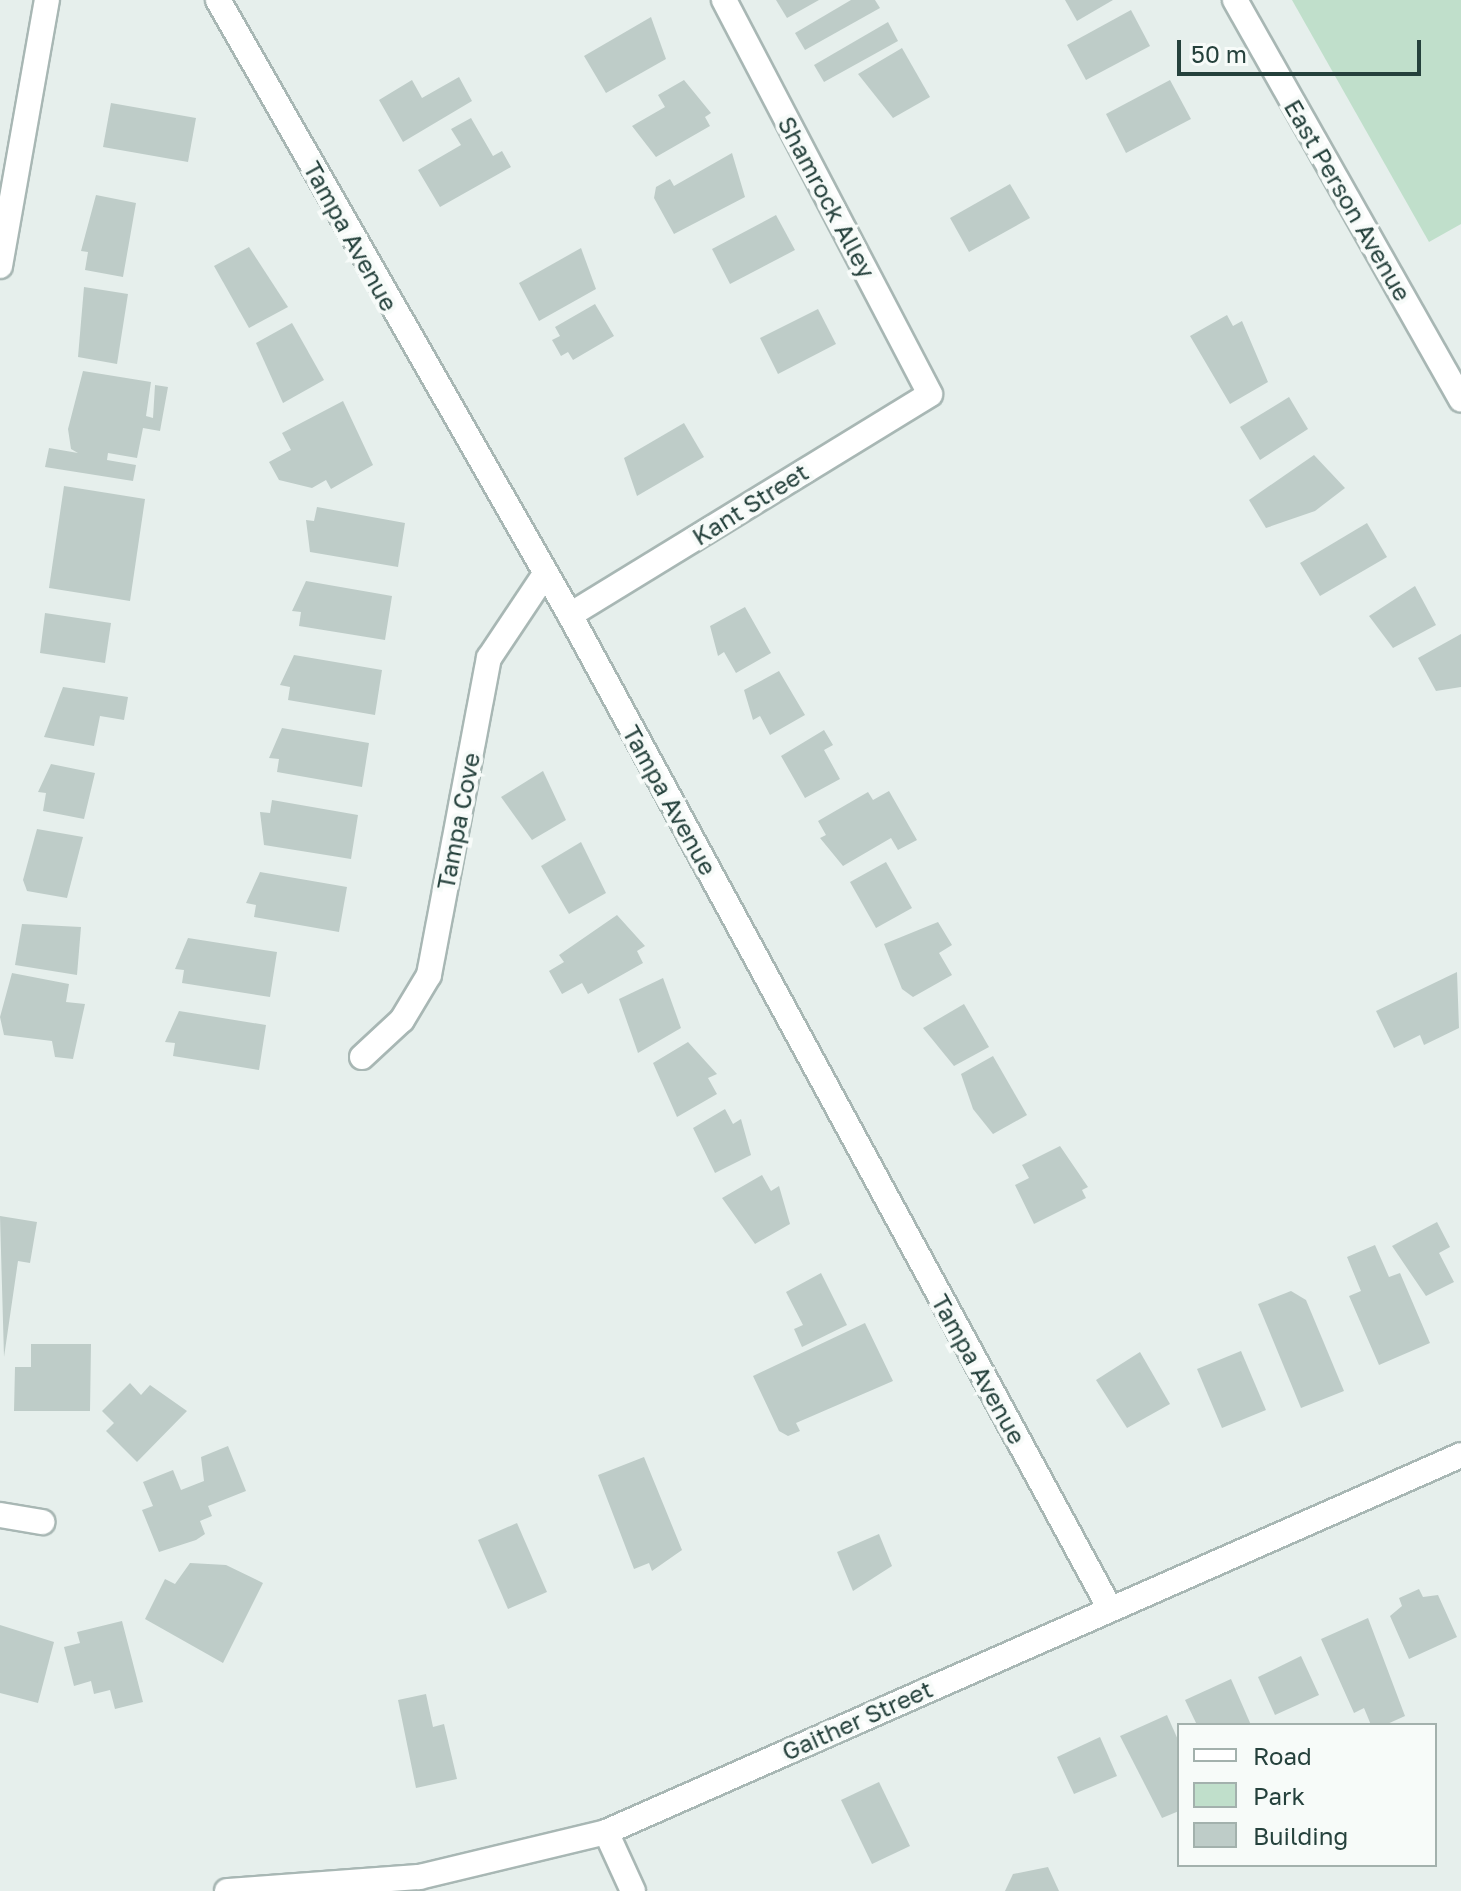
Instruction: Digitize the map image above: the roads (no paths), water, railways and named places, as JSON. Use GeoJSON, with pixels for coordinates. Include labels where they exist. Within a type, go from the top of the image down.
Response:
{"type":"FeatureCollection","features":[{"type":"Feature","properties":{"kind":"street"},"geometry":{"type":"LineString","coordinates":[[0,266],[47,0]]}},
{"type":"Feature","properties":{"kind":"street","name":"Tampa Avenue"},"geometry":{"type":"LineString","coordinates":[[218,0],[543,577],[570,615],[1109,1607]]}},
{"type":"Feature","properties":{"kind":"street","name":"Shamrock Alley"},"geometry":{"type":"LineString","coordinates":[[724,0],[930,394]]}},
{"type":"Feature","properties":{"kind":"street","name":"East Person Avenue"},"geometry":{"type":"LineString","coordinates":[[1235,0],[1461,399]]}},
{"type":"Feature","properties":{"kind":"street","name":"Kant Street"},"geometry":{"type":"LineString","coordinates":[[570,615],[930,394]]}},
{"type":"Feature","properties":{"kind":"street","name":"Tampa Cove"},"geometry":{"type":"LineString","coordinates":[[362,1057],[402,1020],[429,975],[489,658],[543,577]]}},
{"type":"Feature","properties":{"kind":"street","name":"Gaither Street"},"geometry":{"type":"LineString","coordinates":[[227,1891],[419,1877],[606,1832],[1109,1607],[1461,1455]]}},
{"type":"Feature","properties":{"kind":"street"},"geometry":{"type":"LineString","coordinates":[[0,1515],[42,1522]]}},
{"type":"Feature","properties":{"kind":"street"},"geometry":{"type":"LineString","coordinates":[[606,1832],[633,1891]]}}]}
